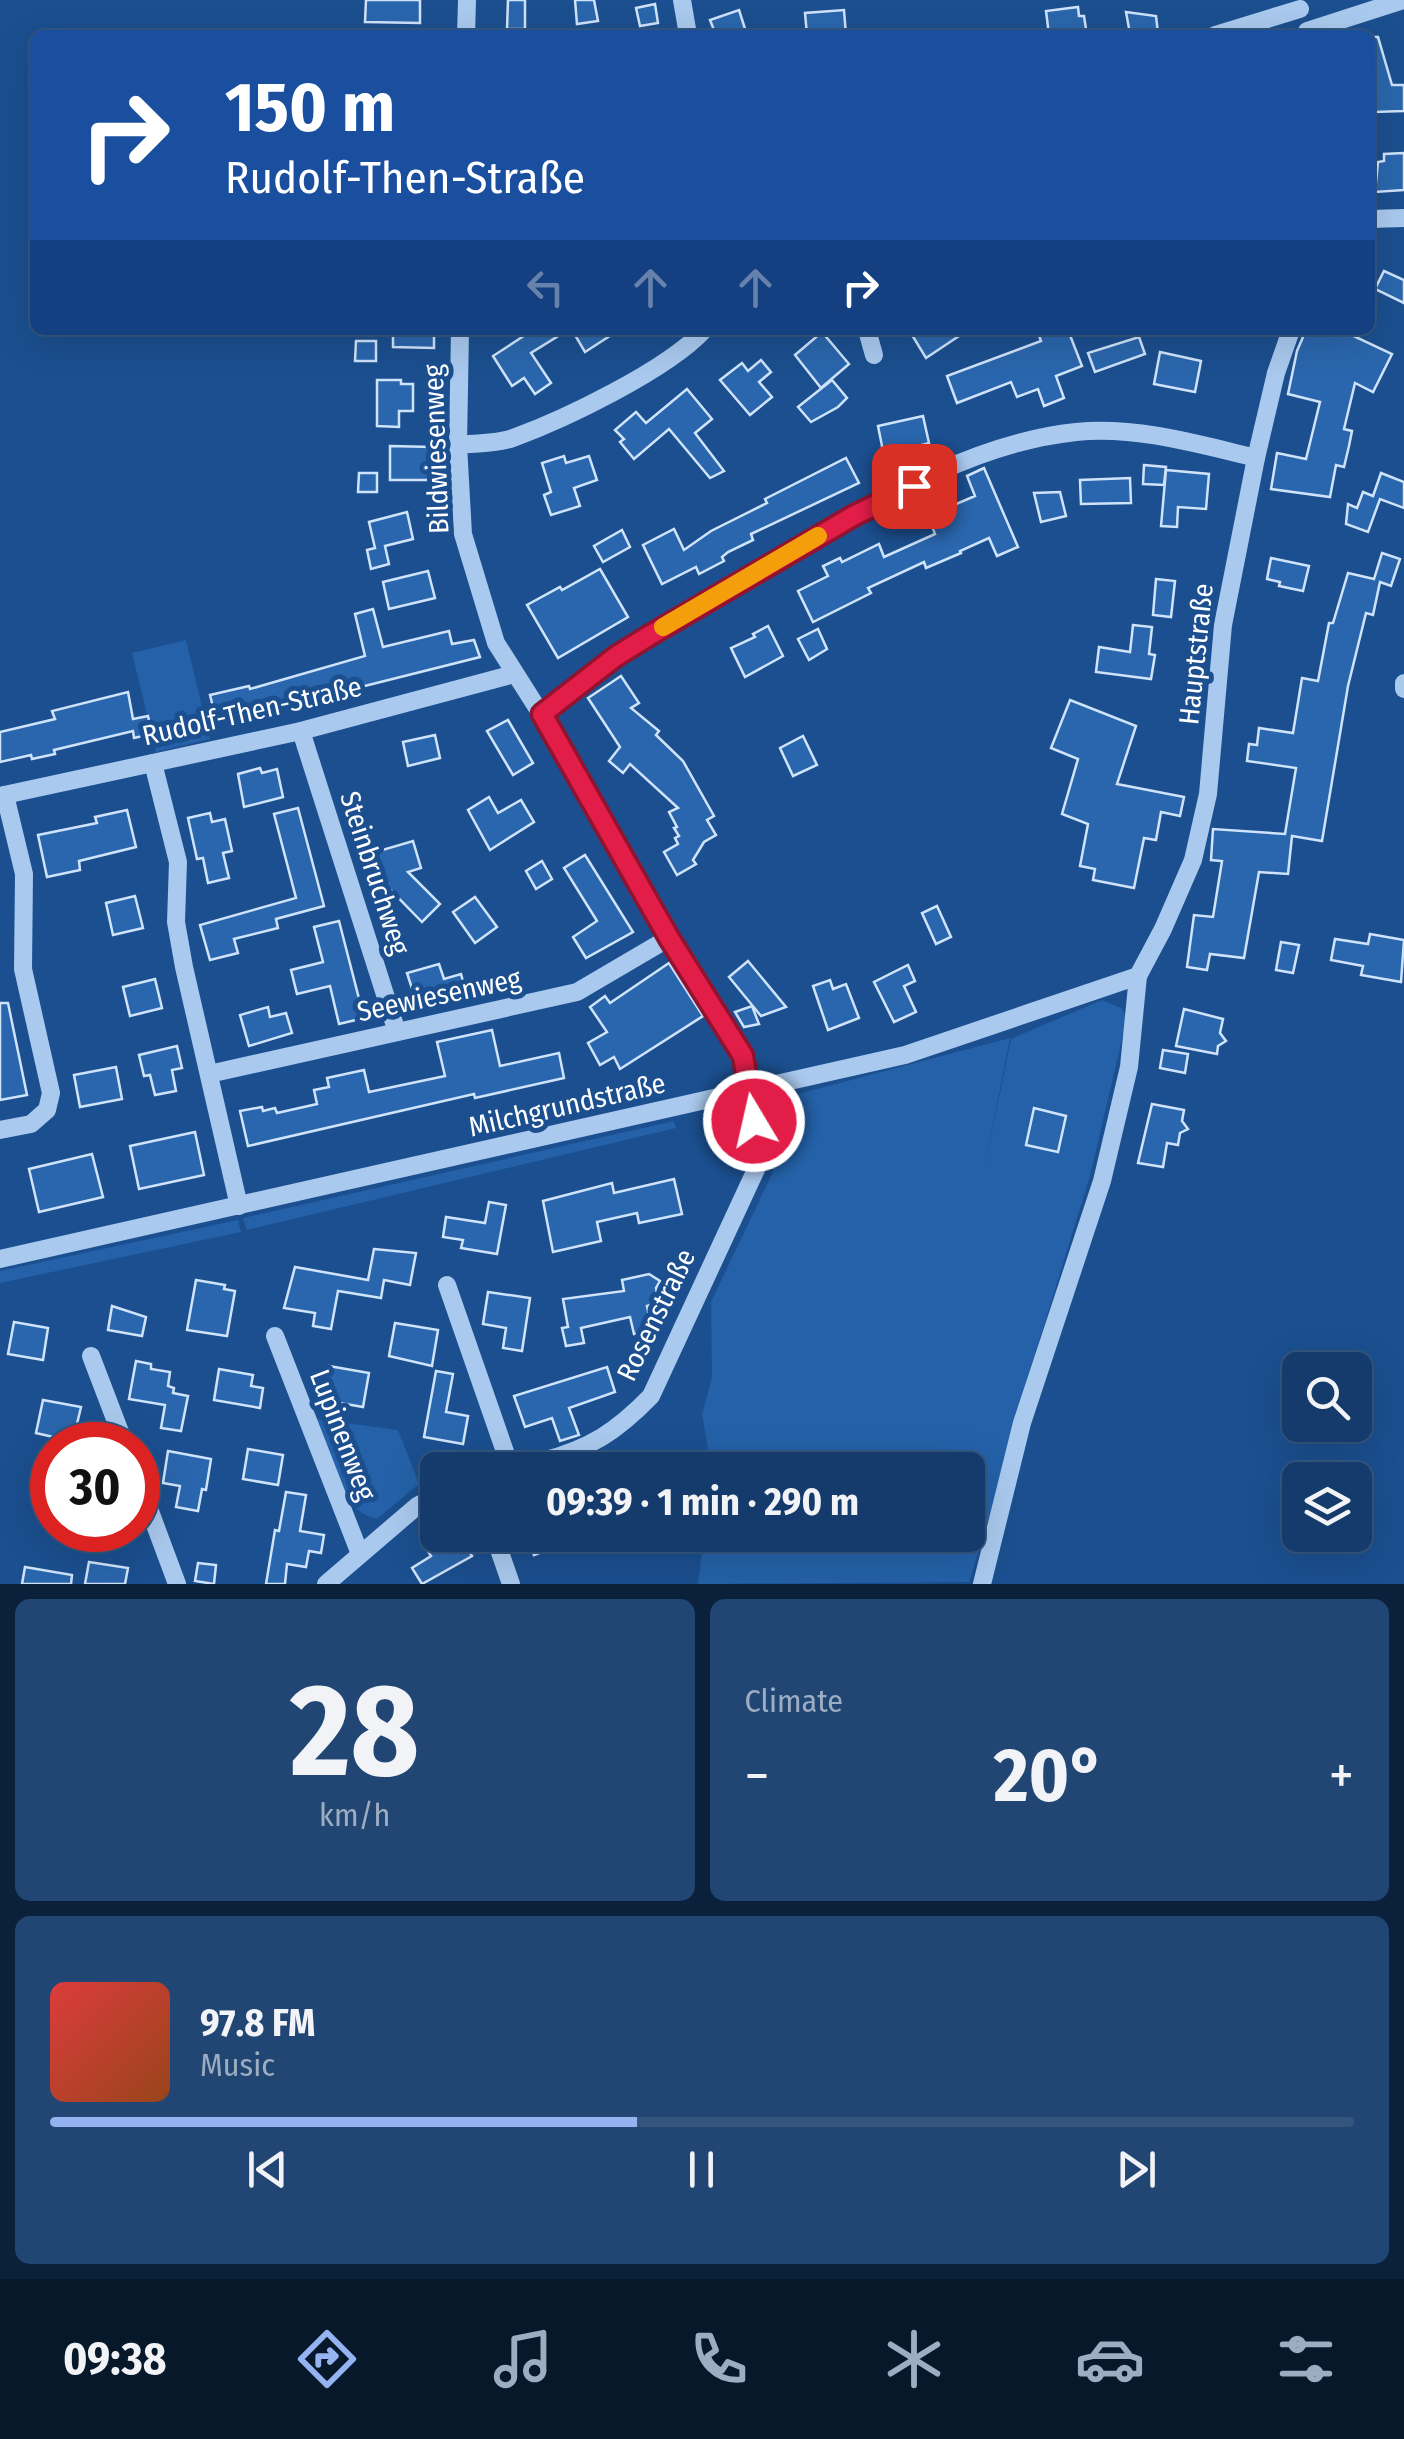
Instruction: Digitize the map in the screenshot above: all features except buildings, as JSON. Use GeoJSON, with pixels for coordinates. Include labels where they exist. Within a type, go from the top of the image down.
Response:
{"type":"FeatureCollection","features":[{"type":"Feature","properties":{"kind":"street"},"geometry":{"type":"LineString","coordinates":[[466,30],[467,0]]}},
{"type":"Feature","properties":{"kind":"street"},"geometry":{"type":"LineString","coordinates":[[682,0],[687,30]]}},
{"type":"Feature","properties":{"kind":"street"},"geometry":{"type":"LineString","coordinates":[[1316,30],[1402,0]]}},
{"type":"Feature","properties":{"kind":"street"},"geometry":{"type":"LineString","coordinates":[[1230,30],[1299,5],[1306,30]]}},
{"type":"Feature","properties":{"kind":"street"},"geometry":{"type":"LineString","coordinates":[[1375,219],[1404,218]]}},
{"type":"Feature","properties":{"kind":"street","name":"Bildwiesenweg"},"geometry":{"type":"LineString","coordinates":[[460,335],[458,445],[463,534],[496,643],[542,714],[669,938],[743,1056],[751,1092]]}},
{"type":"Feature","properties":{"kind":"street"},"geometry":{"type":"LineString","coordinates":[[458,445],[510,439],[609,394],[686,349],[699,335]]}},
{"type":"Feature","properties":{"kind":"street"},"geometry":{"type":"LineString","coordinates":[[868,335],[874,355]]}},
{"type":"Feature","properties":{"kind":"street","name":"Hauptstraße"},"geometry":{"type":"LineString","coordinates":[[1138,976],[1164,929],[1193,860],[1208,794],[1223,625],[1256,458],[1289,335]]}},
{"type":"Feature","properties":{"kind":"street"},"geometry":{"type":"LineString","coordinates":[[542,714],[615,657],[679,618],[853,516],[975,456],[1027,439],[1081,432],[1172,437],[1256,458]]}},
{"type":"Feature","properties":{"kind":"street","name":"Rudolf-Then-Straße"},"geometry":{"type":"LineString","coordinates":[[2,795],[301,731],[514,674]]}},
{"type":"Feature","properties":{"kind":"street","name":"Steinbruchweg"},"geometry":{"type":"LineString","coordinates":[[301,731],[397,1032]]}},
{"type":"Feature","properties":{"kind":"street"},"geometry":{"type":"LineString","coordinates":[[153,763],[178,862],[176,922],[239,1206]]}},
{"type":"Feature","properties":{"kind":"street"},"geometry":{"type":"LineString","coordinates":[[0,1130],[31,1124],[48,1110],[51,1094],[24,969],[24,874],[2,795]]}},
{"type":"Feature","properties":{"kind":"street","name":"Seewiesenweg"},"geometry":{"type":"LineString","coordinates":[[209,1074],[577,992],[669,938]]}},
{"type":"Feature","properties":{"kind":"street"},"geometry":{"type":"LineString","coordinates":[[982,1584],[1022,1423],[1102,1181],[1129,1067],[1138,976]]}},
{"type":"Feature","properties":{"kind":"street","name":"Milchgrundstraße"},"geometry":{"type":"LineString","coordinates":[[0,1259],[905,1055],[1138,976]]}},
{"type":"Feature","properties":{"kind":"street","name":"Rosenstraße"},"geometry":{"type":"LineString","coordinates":[[570,1452],[589,1446],[622,1426],[651,1396],[759,1163],[751,1092]]}},
{"type":"Feature","properties":{"kind":"street"},"geometry":{"type":"LineString","coordinates":[[448,1284],[497,1452]]}},
{"type":"Feature","properties":{"kind":"street","name":"Lupinenweg"},"geometry":{"type":"LineString","coordinates":[[275,1336],[360,1554]]}},
{"type":"Feature","properties":{"kind":"street"},"geometry":{"type":"LineString","coordinates":[[91,1356],[116,1422]]}},
{"type":"Feature","properties":{"kind":"street"},"geometry":{"type":"LineString","coordinates":[[326,1584],[420,1504]]}},
{"type":"Feature","properties":{"kind":"street"},"geometry":{"type":"LineString","coordinates":[[160,1538],[177,1584]]}},
{"type":"Feature","properties":{"kind":"street"},"geometry":{"type":"LineString","coordinates":[[500,1552],[510,1584]]}},
{"type":"Feature","properties":{"kind":"shaded area"},"geometry":{"type":"Polygon","coordinates":[[[186,640],[210,739],[156,752],[132,653],[186,640]]]}},
{"type":"Feature","properties":{"kind":"shaded area"},"geometry":{"type":"Polygon","coordinates":[[[1102,1000],[1121,1008],[1127,1018],[1090,1176],[985,1531],[985,1452],[709,1452],[702,1415],[712,1377],[711,1302],[773,1172],[770,1119],[779,1099],[1010,1038],[983,1176],[1011,1039],[1102,1000]]]}},
{"type":"Feature","properties":{"kind":"shaded area"},"geometry":{"type":"Polygon","coordinates":[[[674,1121],[676,1128],[247,1230],[243,1218],[674,1121]]]}},
{"type":"Feature","properties":{"kind":"shaded area"},"geometry":{"type":"Polygon","coordinates":[[[238,1220],[241,1232],[0,1283],[0,1271],[238,1220]]]}},
{"type":"Feature","properties":{"kind":"shaded area"},"geometry":{"type":"Polygon","coordinates":[[[315,1419],[398,1430],[419,1484],[377,1519],[363,1513],[351,1504],[335,1479],[315,1419]]]}},
{"type":"Feature","properties":{"kind":"shaded area"},"geometry":{"type":"Polygon","coordinates":[[[702,1552],[978,1552],[969,1582],[698,1584],[702,1552]]]}},
{"type":"Feature","properties":{"kind":"slow traffic"},"geometry":{"type":"LineString","coordinates":[[663,627],[818,536]]}},
{"type":"Feature","properties":{"kind":"route"},"geometry":{"type":"LineString","coordinates":[[754,1121],[743,1056],[669,938],[542,714],[647,637],[853,516],[914,486]]}}]}
